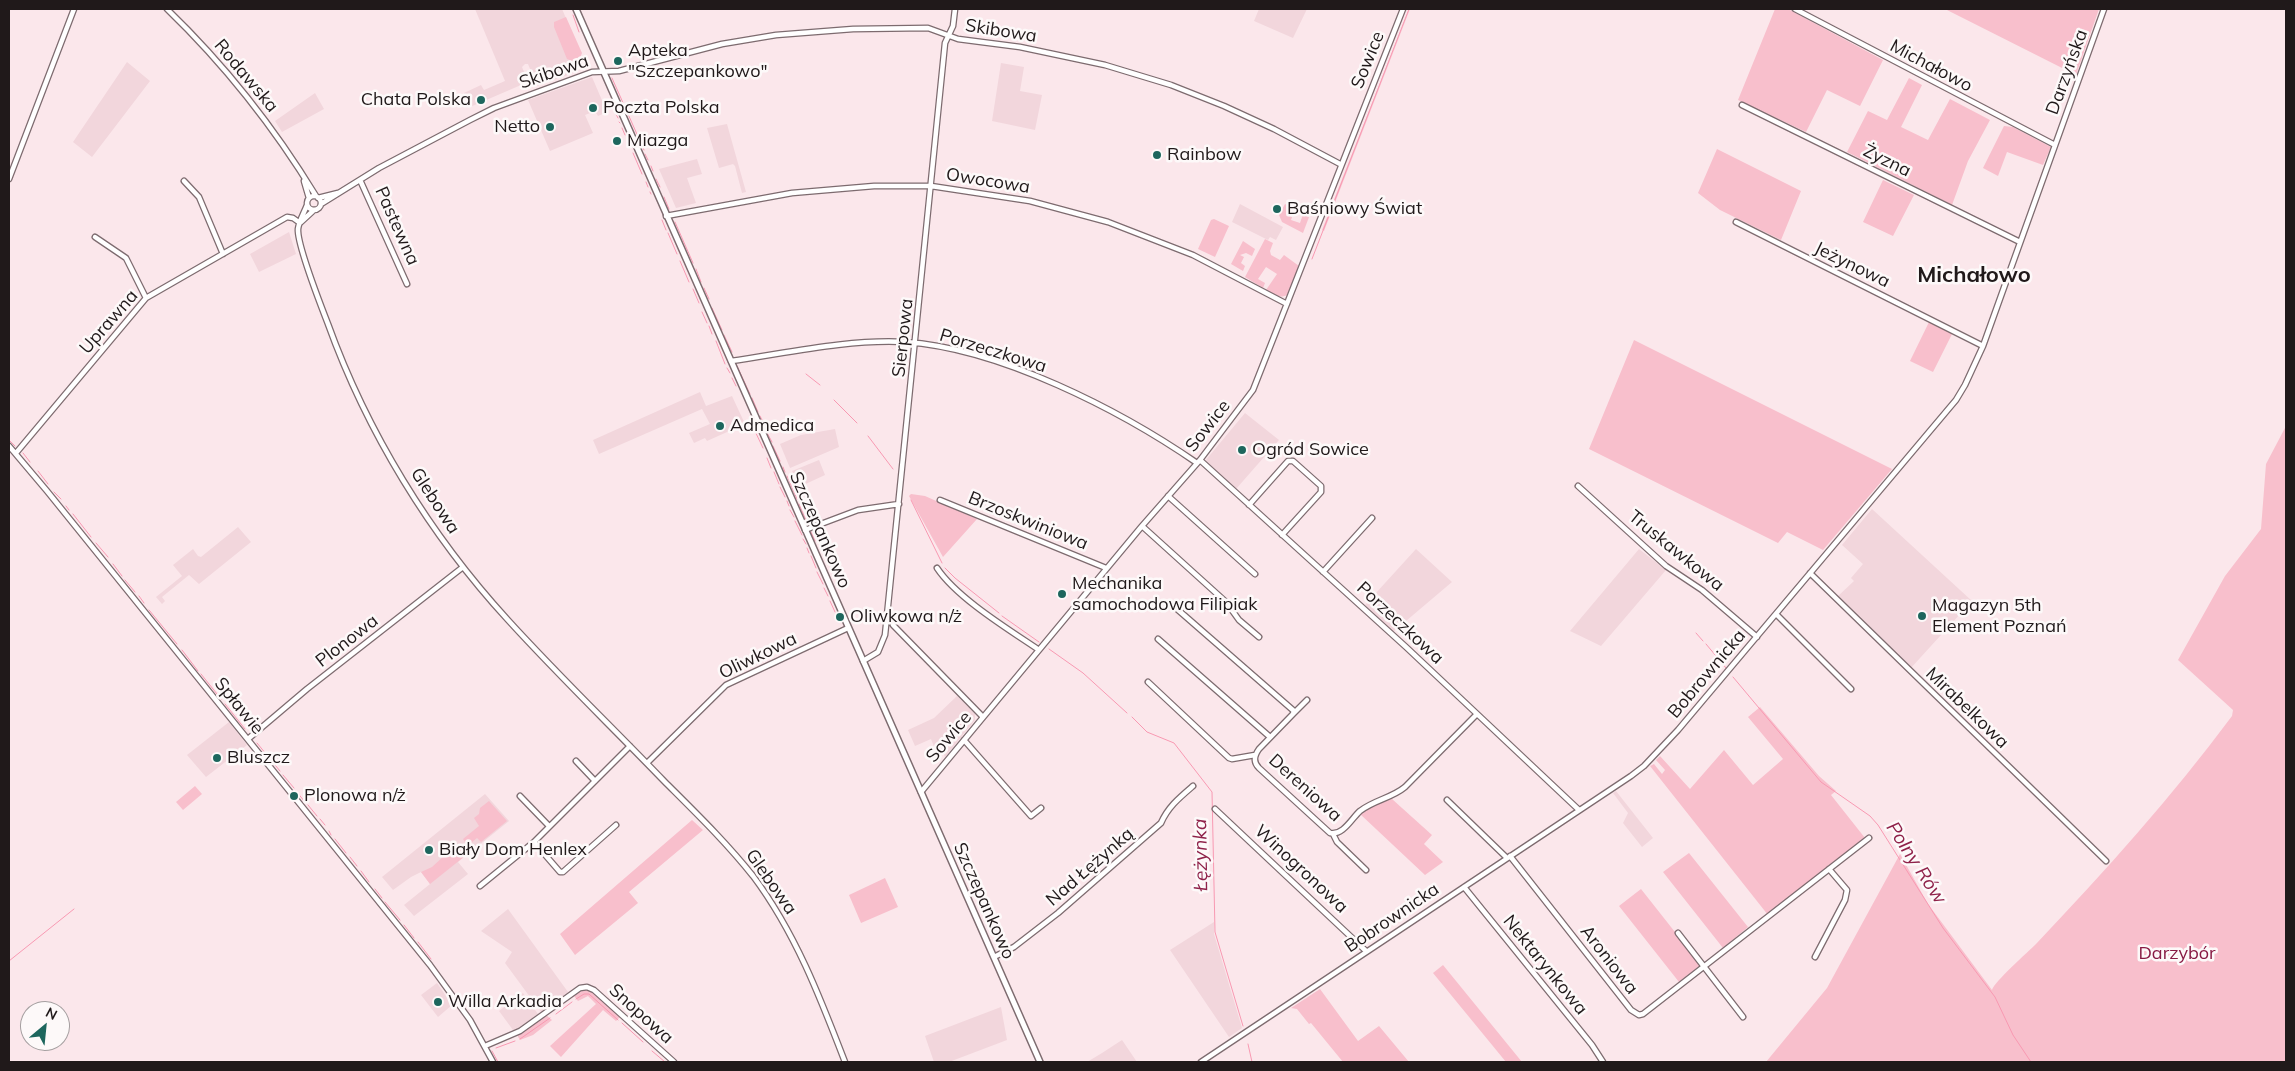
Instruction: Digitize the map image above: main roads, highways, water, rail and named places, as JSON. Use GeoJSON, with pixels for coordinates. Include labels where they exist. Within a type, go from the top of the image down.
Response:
{"type":"FeatureCollection","features":[{"type":"Feature","properties":{"kind":"waterway"},"geometry":{"type":"LineString","coordinates":[[1312,259],[1409,9]]}},
{"type":"Feature","properties":{"kind":"waterway"},"geometry":{"type":"LineString","coordinates":[[573,15],[579,32]]}},
{"type":"Feature","properties":{"kind":"waterway"},"geometry":{"type":"LineString","coordinates":[[612,78],[644,150]]}},
{"type":"Feature","properties":{"kind":"waterway"},"geometry":{"type":"LineString","coordinates":[[616,114],[618,118]]}},
{"type":"Feature","properties":{"kind":"waterway"},"geometry":{"type":"LineString","coordinates":[[622,128],[625,135]]}},
{"type":"Feature","properties":{"kind":"waterway"},"geometry":{"type":"LineString","coordinates":[[633,153],[642,174]]}},
{"type":"Feature","properties":{"kind":"waterway"},"geometry":{"type":"LineString","coordinates":[[645,154],[648,160]]}},
{"type":"Feature","properties":{"kind":"waterway"},"geometry":{"type":"LineString","coordinates":[[651,166],[653,171]]}},
{"type":"Feature","properties":{"kind":"waterway"},"geometry":{"type":"LineString","coordinates":[[656,179],[660,187]]}},
{"type":"Feature","properties":{"kind":"waterway"},"geometry":{"type":"LineString","coordinates":[[646,182],[648,187]]}},
{"type":"Feature","properties":{"kind":"waterway"},"geometry":{"type":"LineString","coordinates":[[664,197],[669,209]]}},
{"type":"Feature","properties":{"kind":"waterway"},"geometry":{"type":"LineString","coordinates":[[662,220],[666,230]]}},
{"type":"Feature","properties":{"kind":"waterway"},"geometry":{"type":"LineString","coordinates":[[675,222],[693,263]]}},
{"type":"Feature","properties":{"kind":"waterway"},"geometry":{"type":"LineString","coordinates":[[668,233],[677,254]]}},
{"type":"Feature","properties":{"kind":"waterway"},"geometry":{"type":"LineString","coordinates":[[680,261],[689,282]]}},
{"type":"Feature","properties":{"kind":"waterway"},"geometry":{"type":"LineString","coordinates":[[696,269],[701,282]]}},
{"type":"Feature","properties":{"kind":"waterway"},"geometry":{"type":"LineString","coordinates":[[704,288],[709,299]]}},
{"type":"Feature","properties":{"kind":"waterway"},"geometry":{"type":"LineString","coordinates":[[693,289],[699,303]]}},
{"type":"Feature","properties":{"kind":"waterway"},"geometry":{"type":"LineString","coordinates":[[712,308],[722,330]]}},
{"type":"Feature","properties":{"kind":"waterway"},"geometry":{"type":"LineString","coordinates":[[702,312],[707,323]]}},
{"type":"Feature","properties":{"kind":"waterway"},"geometry":{"type":"LineString","coordinates":[[709,326],[712,334]]}},
{"type":"Feature","properties":{"kind":"waterway"},"geometry":{"type":"LineString","coordinates":[[724,335],[732,352]]}},
{"type":"Feature","properties":{"kind":"waterway"},"geometry":{"type":"LineString","coordinates":[[716,341],[725,364]]}},
{"type":"Feature","properties":{"kind":"waterway"},"geometry":{"type":"LineString","coordinates":[[737,366],[750,394]]}},
{"type":"Feature","properties":{"kind":"waterway"},"geometry":{"type":"LineString","coordinates":[[727,368],[730,373]]}},
{"type":"Feature","properties":{"kind":"waterway","name":"Łężynka"},"geometry":{"type":"LineString","coordinates":[[806,374],[820,385]]}},
{"type":"Feature","properties":{"kind":"waterway"},"geometry":{"type":"LineString","coordinates":[[732,378],[736,386]]}},
{"type":"Feature","properties":{"kind":"waterway"},"geometry":{"type":"LineString","coordinates":[[752,398],[758,412]]}},
{"type":"Feature","properties":{"kind":"waterway","name":"Łężynka"},"geometry":{"type":"LineString","coordinates":[[834,400],[857,423]]}},
{"type":"Feature","properties":{"kind":"waterway"},"geometry":{"type":"LineString","coordinates":[[760,416],[764,424]]}},
{"type":"Feature","properties":{"kind":"waterway"},"geometry":{"type":"LineString","coordinates":[[753,427],[763,448]]}},
{"type":"Feature","properties":{"kind":"waterway"},"geometry":{"type":"LineString","coordinates":[[765,429],[772,442]]}},
{"type":"Feature","properties":{"kind":"waterway","name":"Łężynka"},"geometry":{"type":"LineString","coordinates":[[868,436],[893,469]]}},
{"type":"Feature","properties":{"kind":"waterway"},"geometry":{"type":"LineString","coordinates":[[9,440],[15,446]]}},
{"type":"Feature","properties":{"kind":"waterway"},"geometry":{"type":"LineString","coordinates":[[773,446],[780,461]]}},
{"type":"Feature","properties":{"kind":"waterway"},"geometry":{"type":"LineString","coordinates":[[23,453],[30,462]]}},
{"type":"Feature","properties":{"kind":"waterway"},"geometry":{"type":"LineString","coordinates":[[767,458],[771,468]]}},
{"type":"Feature","properties":{"kind":"waterway"},"geometry":{"type":"LineString","coordinates":[[783,467],[785,472]]}},
{"type":"Feature","properties":{"kind":"waterway"},"geometry":{"type":"LineString","coordinates":[[38,471],[48,484]]}},
{"type":"Feature","properties":{"kind":"waterway"},"geometry":{"type":"LineString","coordinates":[[774,472],[779,484]]}},
{"type":"Feature","properties":{"kind":"waterway"},"geometry":{"type":"LineString","coordinates":[[787,476],[797,499]]}},
{"type":"Feature","properties":{"kind":"waterway"},"geometry":{"type":"LineString","coordinates":[[780,487],[785,497]]}},
{"type":"Feature","properties":{"kind":"waterway"},"geometry":{"type":"LineString","coordinates":[[54,492],[61,499]]}},
{"type":"Feature","properties":{"kind":"waterway","name":"Łężynka"},"geometry":{"type":"LineString","coordinates":[[911,500],[942,563]]}},
{"type":"Feature","properties":{"kind":"waterway"},"geometry":{"type":"LineString","coordinates":[[787,501],[789,506]]}},
{"type":"Feature","properties":{"kind":"waterway"},"geometry":{"type":"LineString","coordinates":[[799,504],[808,525]]}},
{"type":"Feature","properties":{"kind":"waterway"},"geometry":{"type":"LineString","coordinates":[[66,506],[69,510]]}},
{"type":"Feature","properties":{"kind":"waterway"},"geometry":{"type":"LineString","coordinates":[[790,510],[794,517]]}},
{"type":"Feature","properties":{"kind":"waterway"},"geometry":{"type":"LineString","coordinates":[[73,514],[91,537]]}},
{"type":"Feature","properties":{"kind":"waterway"},"geometry":{"type":"LineString","coordinates":[[795,521],[802,535]]}},
{"type":"Feature","properties":{"kind":"waterway"},"geometry":{"type":"LineString","coordinates":[[811,532],[815,541]]}},
{"type":"Feature","properties":{"kind":"waterway"},"geometry":{"type":"LineString","coordinates":[[803,539],[806,544]]}},
{"type":"Feature","properties":{"kind":"waterway"},"geometry":{"type":"LineString","coordinates":[[96,543],[108,557]]}},
{"type":"Feature","properties":{"kind":"waterway"},"geometry":{"type":"LineString","coordinates":[[807,548],[809,553]]}},
{"type":"Feature","properties":{"kind":"waterway"},"geometry":{"type":"LineString","coordinates":[[811,556],[816,568]]}},
{"type":"Feature","properties":{"kind":"waterway"},"geometry":{"type":"LineString","coordinates":[[113,564],[122,576]]}},
{"type":"Feature","properties":{"kind":"waterway","name":"Łężynka"},"geometry":{"type":"LineString","coordinates":[[945,568],[999,613]]}},
{"type":"Feature","properties":{"kind":"waterway"},"geometry":{"type":"LineString","coordinates":[[817,572],[823,584]]}},
{"type":"Feature","properties":{"kind":"waterway"},"geometry":{"type":"LineString","coordinates":[[125,580],[135,592]]}},
{"type":"Feature","properties":{"kind":"waterway"},"geometry":{"type":"LineString","coordinates":[[824,588],[828,596]]}},
{"type":"Feature","properties":{"kind":"waterway"},"geometry":{"type":"LineString","coordinates":[[139,596],[144,603]]}},
{"type":"Feature","properties":{"kind":"waterway"},"geometry":{"type":"LineString","coordinates":[[830,601],[835,612]]}},
{"type":"Feature","properties":{"kind":"waterway"},"geometry":{"type":"LineString","coordinates":[[149,610],[177,644]]}},
{"type":"Feature","properties":{"kind":"waterway","name":"Łężynka"},"geometry":{"type":"LineString","coordinates":[[1002,616],[1039,642]]}},
{"type":"Feature","properties":{"kind":"waterway"},"geometry":{"type":"LineString","coordinates":[[1696,633],[1703,641]]}},
{"type":"Feature","properties":{"kind":"waterway"},"geometry":{"type":"LineString","coordinates":[[1706,644],[1726,668]]}},
{"type":"Feature","properties":{"kind":"waterway","name":"Łężynka"},"geometry":{"type":"LineString","coordinates":[[1049,649],[1083,673],[1127,713]]}},
{"type":"Feature","properties":{"kind":"waterway"},"geometry":{"type":"LineString","coordinates":[[182,650],[198,671]]}},
{"type":"Feature","properties":{"kind":"waterway"},"geometry":{"type":"LineString","coordinates":[[201,674],[221,699]]}},
{"type":"Feature","properties":{"kind":"waterway","name":"Polny Rów"},"geometry":{"type":"LineString","coordinates":[[1733,677],[1821,782],[1870,816],[1878,825],[1943,928],[1995,997],[2013,1035],[2031,1062]]}},
{"type":"Feature","properties":{"kind":"waterway"},"geometry":{"type":"LineString","coordinates":[[225,704],[245,729]]}},
{"type":"Feature","properties":{"kind":"waterway","name":"Łężynka"},"geometry":{"type":"LineString","coordinates":[[1132,717],[1147,732],[1174,743],[1212,792],[1215,932],[1243,1026]]}},
{"type":"Feature","properties":{"kind":"waterway"},"geometry":{"type":"LineString","coordinates":[[257,743],[280,771]]}},
{"type":"Feature","properties":{"kind":"waterway"},"geometry":{"type":"LineString","coordinates":[[283,775],[294,788]]}},
{"type":"Feature","properties":{"kind":"waterway"},"geometry":{"type":"LineString","coordinates":[[296,791],[305,802]]}},
{"type":"Feature","properties":{"kind":"waterway"},"geometry":{"type":"LineString","coordinates":[[308,805],[317,816]]}},
{"type":"Feature","properties":{"kind":"waterway"},"geometry":{"type":"LineString","coordinates":[[320,819],[325,825]]}},
{"type":"Feature","properties":{"kind":"waterway"},"geometry":{"type":"LineString","coordinates":[[329,831],[331,835]]}},
{"type":"Feature","properties":{"kind":"waterway"},"geometry":{"type":"LineString","coordinates":[[335,839],[346,853]]}},
{"type":"Feature","properties":{"kind":"waterway"},"geometry":{"type":"LineString","coordinates":[[350,857],[357,866]]}},
{"type":"Feature","properties":{"kind":"waterway"},"geometry":{"type":"LineString","coordinates":[[361,871],[369,882]]}},
{"type":"Feature","properties":{"kind":"waterway"},"geometry":{"type":"LineString","coordinates":[[375,889],[382,898]]}},
{"type":"Feature","properties":{"kind":"waterway"},"geometry":{"type":"LineString","coordinates":[[385,902],[400,920]]}},
{"type":"Feature","properties":{"kind":"waterway"},"geometry":{"type":"LineString","coordinates":[[9,961],[74,909]]}},
{"type":"Feature","properties":{"kind":"waterway"},"geometry":{"type":"LineString","coordinates":[[404,925],[414,938]]}},
{"type":"Feature","properties":{"kind":"waterway"},"geometry":{"type":"LineString","coordinates":[[418,942],[431,959]]}},
{"type":"Feature","properties":{"kind":"waterway"},"geometry":{"type":"LineString","coordinates":[[576,999],[584,994],[589,994],[618,1020]]}},
{"type":"Feature","properties":{"kind":"waterway"},"geometry":{"type":"LineString","coordinates":[[556,1014],[572,1002]]}},
{"type":"Feature","properties":{"kind":"waterway"},"geometry":{"type":"LineString","coordinates":[[520,1039],[550,1018]]}},
{"type":"Feature","properties":{"kind":"waterway"},"geometry":{"type":"LineString","coordinates":[[622,1023],[643,1042]]}},
{"type":"Feature","properties":{"kind":"waterway"},"geometry":{"type":"LineString","coordinates":[[496,1048],[515,1041]]}},
{"type":"Feature","properties":{"kind":"waterway","name":"Łężynka"},"geometry":{"type":"LineString","coordinates":[[1248,1044],[1252,1062]]}},
{"type":"Feature","properties":{"kind":"waterway"},"geometry":{"type":"LineString","coordinates":[[492,1051],[498,1062]]}},
{"type":"Feature","properties":{"kind":"waterway"},"geometry":{"type":"LineString","coordinates":[[652,1051],[665,1062]]}},
{"type":"Feature","properties":{"kind":"place","name":"Apteka \"Szczepankowo\""},"geometry":{"type":"Point","coordinates":[618,61]}},
{"type":"Feature","properties":{"kind":"place","name":"Chata Polska"},"geometry":{"type":"Point","coordinates":[481,100]}},
{"type":"Feature","properties":{"kind":"place","name":"Poczta Polska"},"geometry":{"type":"Point","coordinates":[593,108]}},
{"type":"Feature","properties":{"kind":"place","name":"Netto"},"geometry":{"type":"Point","coordinates":[550,127]}},
{"type":"Feature","properties":{"kind":"place","name":"Miazga"},"geometry":{"type":"Point","coordinates":[617,141]}},
{"type":"Feature","properties":{"kind":"place","name":"Rainbow"},"geometry":{"type":"Point","coordinates":[1157,155]}},
{"type":"Feature","properties":{"kind":"place","name":"Baśniowy Świat"},"geometry":{"type":"Point","coordinates":[1277,209]}},
{"type":"Feature","properties":{"kind":"place","name":"Admedica"},"geometry":{"type":"Point","coordinates":[720,426]}},
{"type":"Feature","properties":{"kind":"place","name":"Ogród Sowice"},"geometry":{"type":"Point","coordinates":[1242,450]}},
{"type":"Feature","properties":{"kind":"place","name":"Mechanika samochodowa Filipiak"},"geometry":{"type":"Point","coordinates":[1062,594]}},
{"type":"Feature","properties":{"kind":"place","name":"Magazyn 5th Element Poznań"},"geometry":{"type":"Point","coordinates":[1922,616]}},
{"type":"Feature","properties":{"kind":"place","name":"Oliwkowa n/ż"},"geometry":{"type":"Point","coordinates":[840,617]}},
{"type":"Feature","properties":{"kind":"place","name":"Bluszcz"},"geometry":{"type":"Point","coordinates":[217,758]}},
{"type":"Feature","properties":{"kind":"place","name":"Plonowa n/ż"},"geometry":{"type":"Point","coordinates":[294,796]}},
{"type":"Feature","properties":{"kind":"place","name":"Biały Dom Henlex"},"geometry":{"type":"Point","coordinates":[429,850]}},
{"type":"Feature","properties":{"kind":"place","name":"Willa Arkadia"},"geometry":{"type":"Point","coordinates":[438,1002]}},
{"type":"Feature","properties":{"kind":"district","name":"Michałowo"},"geometry":{"type":"Point","coordinates":[1974,275]}},
{"type":"Feature","properties":{"kind":"park label","name":"Darzybór"},"geometry":{"type":"Point","coordinates":[2177,954]}}]}
